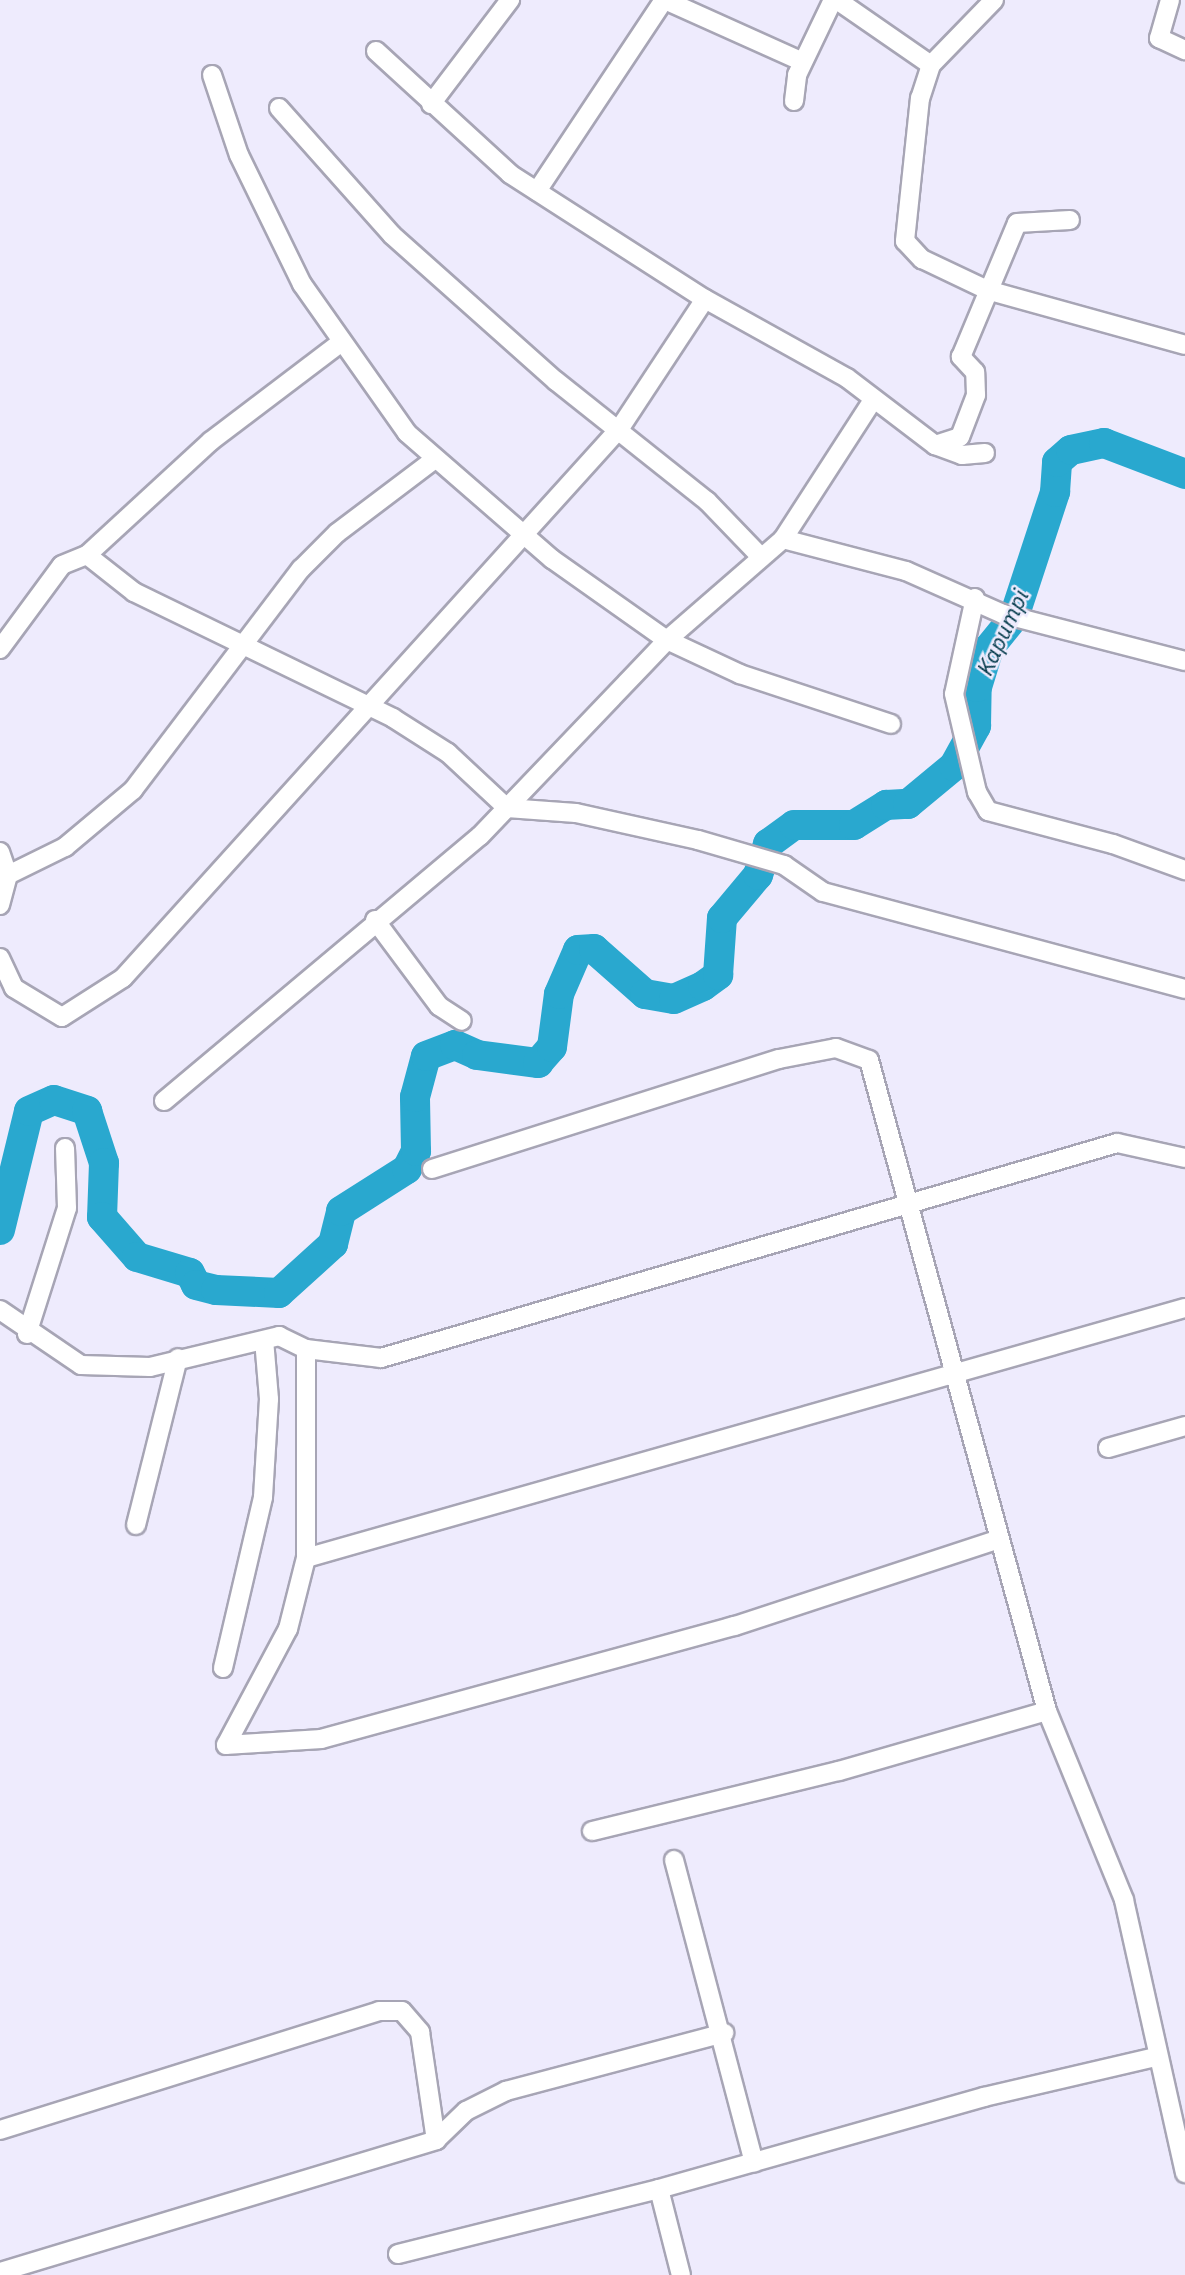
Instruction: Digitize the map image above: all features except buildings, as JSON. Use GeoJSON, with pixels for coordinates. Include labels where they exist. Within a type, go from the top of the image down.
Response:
{"type":"FeatureCollection","features":[{"type":"Feature","properties":{"kind":"street"},"geometry":{"type":"LineString","coordinates":[[431,104],[510,0]]}},
{"type":"Feature","properties":{"kind":"street"},"geometry":{"type":"LineString","coordinates":[[537,191],[664,0],[803,62]]}},
{"type":"Feature","properties":{"kind":"street"},"geometry":{"type":"LineString","coordinates":[[794,101],[791,90],[835,0],[931,65]]}},
{"type":"Feature","properties":{"kind":"street"},"geometry":{"type":"LineString","coordinates":[[994,0],[931,65],[920,98],[905,241],[922,259],[987,290],[1185,345]]}},
{"type":"Feature","properties":{"kind":"street"},"geometry":{"type":"LineString","coordinates":[[1170,0],[1159,38],[1185,50]]}},
{"type":"Feature","properties":{"kind":"street"},"geometry":{"type":"LineString","coordinates":[[376,51],[431,104],[537,191],[705,299],[847,378],[934,445],[962,455],[985,453]]}},
{"type":"Feature","properties":{"kind":"street"},"geometry":{"type":"LineString","coordinates":[[212,75],[253,187],[339,344],[376,397],[435,459],[522,533],[667,640],[740,674],[891,724]]}},
{"type":"Feature","properties":{"kind":"street"},"geometry":{"type":"LineString","coordinates":[[279,108],[392,234],[556,381],[620,428],[707,500],[759,555]]}},
{"type":"Feature","properties":{"kind":"street"},"geometry":{"type":"LineString","coordinates":[[934,445],[960,437],[976,395],[975,372],[961,358],[1017,223],[1070,220]]}},
{"type":"Feature","properties":{"kind":"street"},"geometry":{"type":"LineString","coordinates":[[0,958],[14,988],[43,1008],[62,1017],[79,1012],[123,978],[366,703],[620,428],[705,299]]}},
{"type":"Feature","properties":{"kind":"street"},"geometry":{"type":"LineString","coordinates":[[0,649],[62,565],[87,555],[211,441],[339,344]]}},
{"type":"Feature","properties":{"kind":"street"},"geometry":{"type":"LineString","coordinates":[[164,1101],[507,808],[667,640],[759,555],[783,540],[873,400]]}},
{"type":"Feature","properties":{"kind":"street"},"geometry":{"type":"LineString","coordinates":[[8,875],[65,847],[133,790],[243,645],[337,533],[435,459]]}},
{"type":"Feature","properties":{"kind":"street"},"geometry":{"type":"LineString","coordinates":[[783,540],[906,571],[975,598],[1003,614],[1185,661]]}},
{"type":"Feature","properties":{"kind":"street"},"geometry":{"type":"LineString","coordinates":[[87,555],[134,592],[366,703],[448,753],[507,808],[576,813],[736,850],[784,866],[823,892],[1185,989]]}},
{"type":"Feature","properties":{"kind":"street"},"geometry":{"type":"LineString","coordinates":[[975,598],[954,694],[977,792],[988,811],[1113,844],[1185,870]]}},
{"type":"Feature","properties":{"kind":"street"},"geometry":{"type":"LineString","coordinates":[[0,852],[8,875],[0,905]]}},
{"type":"Feature","properties":{"kind":"street"},"geometry":{"type":"LineString","coordinates":[[375,920],[424,988],[462,1021]]}},
{"type":"Feature","properties":{"kind":"street"},"geometry":{"type":"LineString","coordinates":[[432,1169],[587,1115],[836,1048],[869,1060],[910,1201],[996,1540],[1047,1711],[1124,1900],[1156,2057],[1185,2173]]}},
{"type":"Feature","properties":{"kind":"street"},"geometry":{"type":"LineString","coordinates":[[0,1310],[27,1334],[81,1365],[149,1367],[279,1336],[306,1349],[381,1358],[910,1201],[1117,1143],[1185,1158]]}},
{"type":"Feature","properties":{"kind":"street"},"geometry":{"type":"LineString","coordinates":[[27,1334],[67,1208],[65,1148]]}},
{"type":"Feature","properties":{"kind":"street"},"geometry":{"type":"LineString","coordinates":[[306,1558],[1185,1308]]}},
{"type":"Feature","properties":{"kind":"street"},"geometry":{"type":"LineString","coordinates":[[223,1668],[262,1497],[269,1399],[264,1340]]}},
{"type":"Feature","properties":{"kind":"street"},"geometry":{"type":"LineString","coordinates":[[306,1349],[306,1558],[288,1629],[226,1745],[321,1738],[735,1626],[996,1540]]}},
{"type":"Feature","properties":{"kind":"street"},"geometry":{"type":"LineString","coordinates":[[136,1525],[178,1358]]}},
{"type":"Feature","properties":{"kind":"street"},"geometry":{"type":"LineString","coordinates":[[1108,1448],[1185,1426]]}},
{"type":"Feature","properties":{"kind":"street"},"geometry":{"type":"LineString","coordinates":[[592,1831],[839,1771],[1047,1711]]}},
{"type":"Feature","properties":{"kind":"street"},"geometry":{"type":"LineString","coordinates":[[674,1860],[724,2033],[754,2163]]}},
{"type":"Feature","properties":{"kind":"street"},"geometry":{"type":"LineString","coordinates":[[0,2130],[379,2011],[402,2011],[420,2032],[436,2140]]}},
{"type":"Feature","properties":{"kind":"street"},"geometry":{"type":"LineString","coordinates":[[0,2272],[436,2140],[466,2110],[506,2091],[724,2033]]}},
{"type":"Feature","properties":{"kind":"street"},"geometry":{"type":"LineString","coordinates":[[398,2254],[659,2189],[984,2097],[1156,2057]]}},
{"type":"Feature","properties":{"kind":"street"},"geometry":{"type":"LineString","coordinates":[[659,2189],[681,2275]]}},
{"type":"Feature","properties":{"kind":"waterway","name":"Kapumpi"},"geometry":{"type":"LineString","coordinates":[[0,1230],[29,1111],[54,1100],[87,1111],[104,1163],[102,1217],[137,1257],[190,1273],[196,1285],[216,1290],[279,1293],[333,1244],[341,1211],[407,1169],[416,1151],[415,1097],[426,1056],[455,1045],[477,1055],[538,1063],[552,1047],[559,994],[578,950],[594,949],[645,994],[674,999],[703,986],[718,975],[722,918],[758,875],[768,844],[794,825],[854,825],[886,805],[908,804],[954,766],[976,726],[977,687],[989,648],[1014,617],[1055,492],[1057,462],[1071,450],[1104,443],[1185,474]]}}]}
